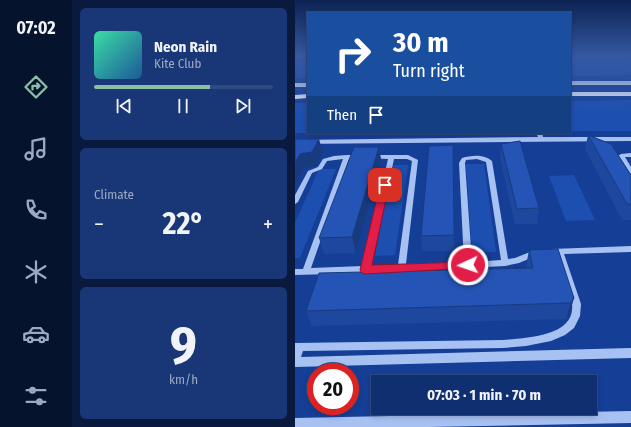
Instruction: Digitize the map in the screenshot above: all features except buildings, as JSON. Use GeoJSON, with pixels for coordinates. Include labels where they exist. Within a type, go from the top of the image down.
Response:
{"type":"FeatureCollection","features":[{"type":"Feature","properties":{"kind":"main road"},"geometry":{"type":"LineString","coordinates":[[571,83],[631,83]]}},
{"type":"Feature","properties":{"kind":"main road"},"geometry":{"type":"LineString","coordinates":[[295,85],[307,85]]}},
{"type":"Feature","properties":{"kind":"main road"},"geometry":{"type":"LineString","coordinates":[[571,94],[631,94]]}},
{"type":"Feature","properties":{"kind":"main road"},"geometry":{"type":"LineString","coordinates":[[295,97],[307,96]]}},
{"type":"Feature","properties":{"kind":"street"},"geometry":{"type":"LineString","coordinates":[[539,134],[541,139]]}},
{"type":"Feature","properties":{"kind":"street"},"geometry":{"type":"LineString","coordinates":[[295,142],[631,139]]}},
{"type":"Feature","properties":{"kind":"street"},"geometry":{"type":"LineString","coordinates":[[631,155],[621,156],[631,172]]}},
{"type":"Feature","properties":{"kind":"street"},"geometry":{"type":"LineString","coordinates":[[365,270],[391,156]]}},
{"type":"Feature","properties":{"kind":"street"},"geometry":{"type":"LineString","coordinates":[[295,202],[311,171],[320,168],[324,161],[329,159],[391,156],[407,157],[415,160],[402,268]]}},
{"type":"Feature","properties":{"kind":"street"},"geometry":{"type":"LineString","coordinates":[[306,271],[347,157]]}},
{"type":"Feature","properties":{"kind":"street"},"geometry":{"type":"LineString","coordinates":[[468,265],[462,163],[464,159],[470,158],[484,158],[489,161],[505,263]]}},
{"type":"Feature","properties":{"kind":"street"},"geometry":{"type":"LineString","coordinates":[[295,272],[505,263],[517,261],[537,252],[559,251],[629,249],[631,257]]}},
{"type":"Feature","properties":{"kind":"street"},"geometry":{"type":"LineString","coordinates":[[559,251],[577,304],[578,312],[576,318],[570,326],[545,339],[529,342],[297,347],[295,362],[631,353]]}},
{"type":"Feature","properties":{"kind":"street"},"geometry":{"type":"LineString","coordinates":[[295,424],[631,417]]}},
{"type":"Feature","properties":{"kind":"shaded area"},"geometry":{"type":"Polygon","coordinates":[[[295,76],[307,76],[307,78],[295,78],[295,76]]]}},
{"type":"Feature","properties":{"kind":"shaded area"},"geometry":{"type":"Polygon","coordinates":[[[631,100],[631,131],[571,131],[571,101],[631,100]]]}},
{"type":"Feature","properties":{"kind":"shaded area"},"geometry":{"type":"Polygon","coordinates":[[[295,103],[307,103],[307,133],[295,133],[295,103]]]}},
{"type":"Feature","properties":{"kind":"shaded area"},"geometry":{"type":"Polygon","coordinates":[[[466,164],[484,164],[496,252],[472,252],[466,164]]]}},
{"type":"Feature","properties":{"kind":"shaded area"},"geometry":{"type":"Polygon","coordinates":[[[393,165],[408,165],[395,255],[375,256],[393,165]]]}},
{"type":"Feature","properties":{"kind":"shaded area"},"geometry":{"type":"Polygon","coordinates":[[[319,169],[336,169],[300,258],[295,258],[295,223],[319,169]]]}},
{"type":"Feature","properties":{"kind":"shaded area"},"geometry":{"type":"Polygon","coordinates":[[[574,175],[595,220],[566,221],[549,176],[574,175]]]}},
{"type":"Feature","properties":{"kind":"route"},"geometry":{"type":"LineString","coordinates":[[385,185],[365,270],[468,265]]}}]}
